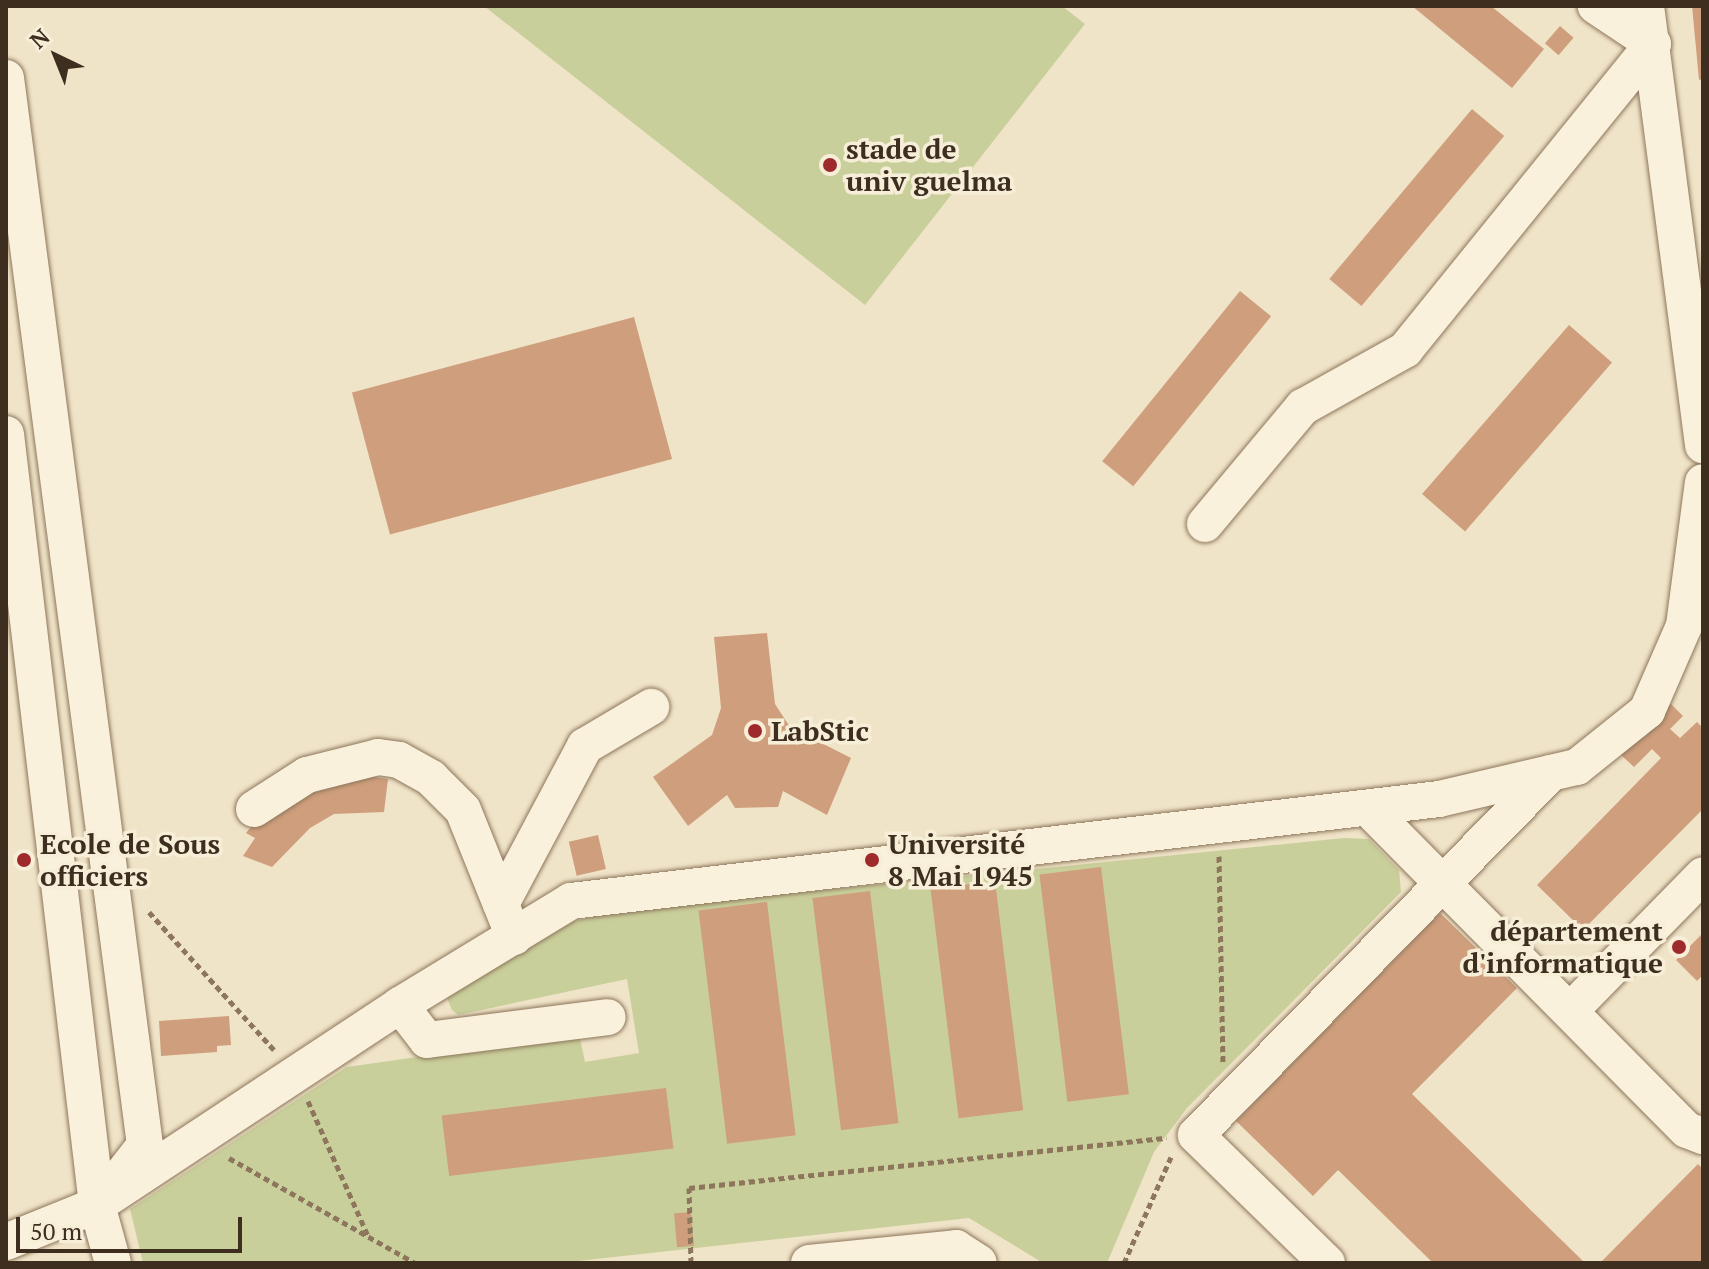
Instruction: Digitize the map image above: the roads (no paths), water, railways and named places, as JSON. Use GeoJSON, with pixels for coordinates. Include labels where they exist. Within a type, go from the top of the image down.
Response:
{"type":"FeatureCollection","features":[{"type":"Feature","properties":{"kind":"lane"},"geometry":{"type":"LineString","coordinates":[[1596,6],[1653,44]]}},
{"type":"Feature","properties":{"kind":"lane"},"geometry":{"type":"LineString","coordinates":[[1646,6],[1703,445]]}},
{"type":"Feature","properties":{"kind":"lane"},"geometry":{"type":"LineString","coordinates":[[1205,524],[1303,407],[1405,350],[1653,44]]}},
{"type":"Feature","properties":{"kind":"lane"},"geometry":{"type":"LineString","coordinates":[[6,78],[145,1145],[97,1205]]}},
{"type":"Feature","properties":{"kind":"lane"},"geometry":{"type":"LineString","coordinates":[[6,434],[97,1205],[113,1263]]}},
{"type":"Feature","properties":{"kind":"lane"},"geometry":{"type":"LineString","coordinates":[[6,1242],[97,1205],[400,1005],[507,920],[571,901],[1439,799],[1577,767],[1647,711],[1684,626],[1703,482]]}},
{"type":"Feature","properties":{"kind":"lane"},"geometry":{"type":"LineString","coordinates":[[507,920],[585,746],[651,707]]}},
{"type":"Feature","properties":{"kind":"lane"},"geometry":{"type":"LineString","coordinates":[[254,809],[307,775],[378,757],[399,760],[431,778],[463,810],[507,920]]}},
{"type":"Feature","properties":{"kind":"lane"},"geometry":{"type":"LineString","coordinates":[[1327,1263],[1196,1135],[1551,773]]}},
{"type":"Feature","properties":{"kind":"lane"},"geometry":{"type":"LineString","coordinates":[[1368,808],[1445,882],[1687,1130],[1703,1136]]}},
{"type":"Feature","properties":{"kind":"lane"},"geometry":{"type":"LineString","coordinates":[[1570,1011],[1703,875]]}},
{"type":"Feature","properties":{"kind":"lane"},"geometry":{"type":"LineString","coordinates":[[400,1005],[427,1040],[608,1017]]}},
{"type":"Feature","properties":{"kind":"lane"},"geometry":{"type":"LineString","coordinates":[[809,1263],[964,1258]]}},
{"type":"Feature","properties":{"kind":"place","name":"stade de univ guelma"},"geometry":{"type":"Point","coordinates":[830,165]}},
{"type":"Feature","properties":{"kind":"place","name":"LabStic"},"geometry":{"type":"Point","coordinates":[755,731]}},
{"type":"Feature","properties":{"kind":"place","name":"Ecole de Sous officiers"},"geometry":{"type":"Point","coordinates":[24,860]}},
{"type":"Feature","properties":{"kind":"place","name":"Université 8 Mai 1945"},"geometry":{"type":"Point","coordinates":[872,860]}},
{"type":"Feature","properties":{"kind":"place","name":"département d'informatique"},"geometry":{"type":"Point","coordinates":[1679,947]}}]}
